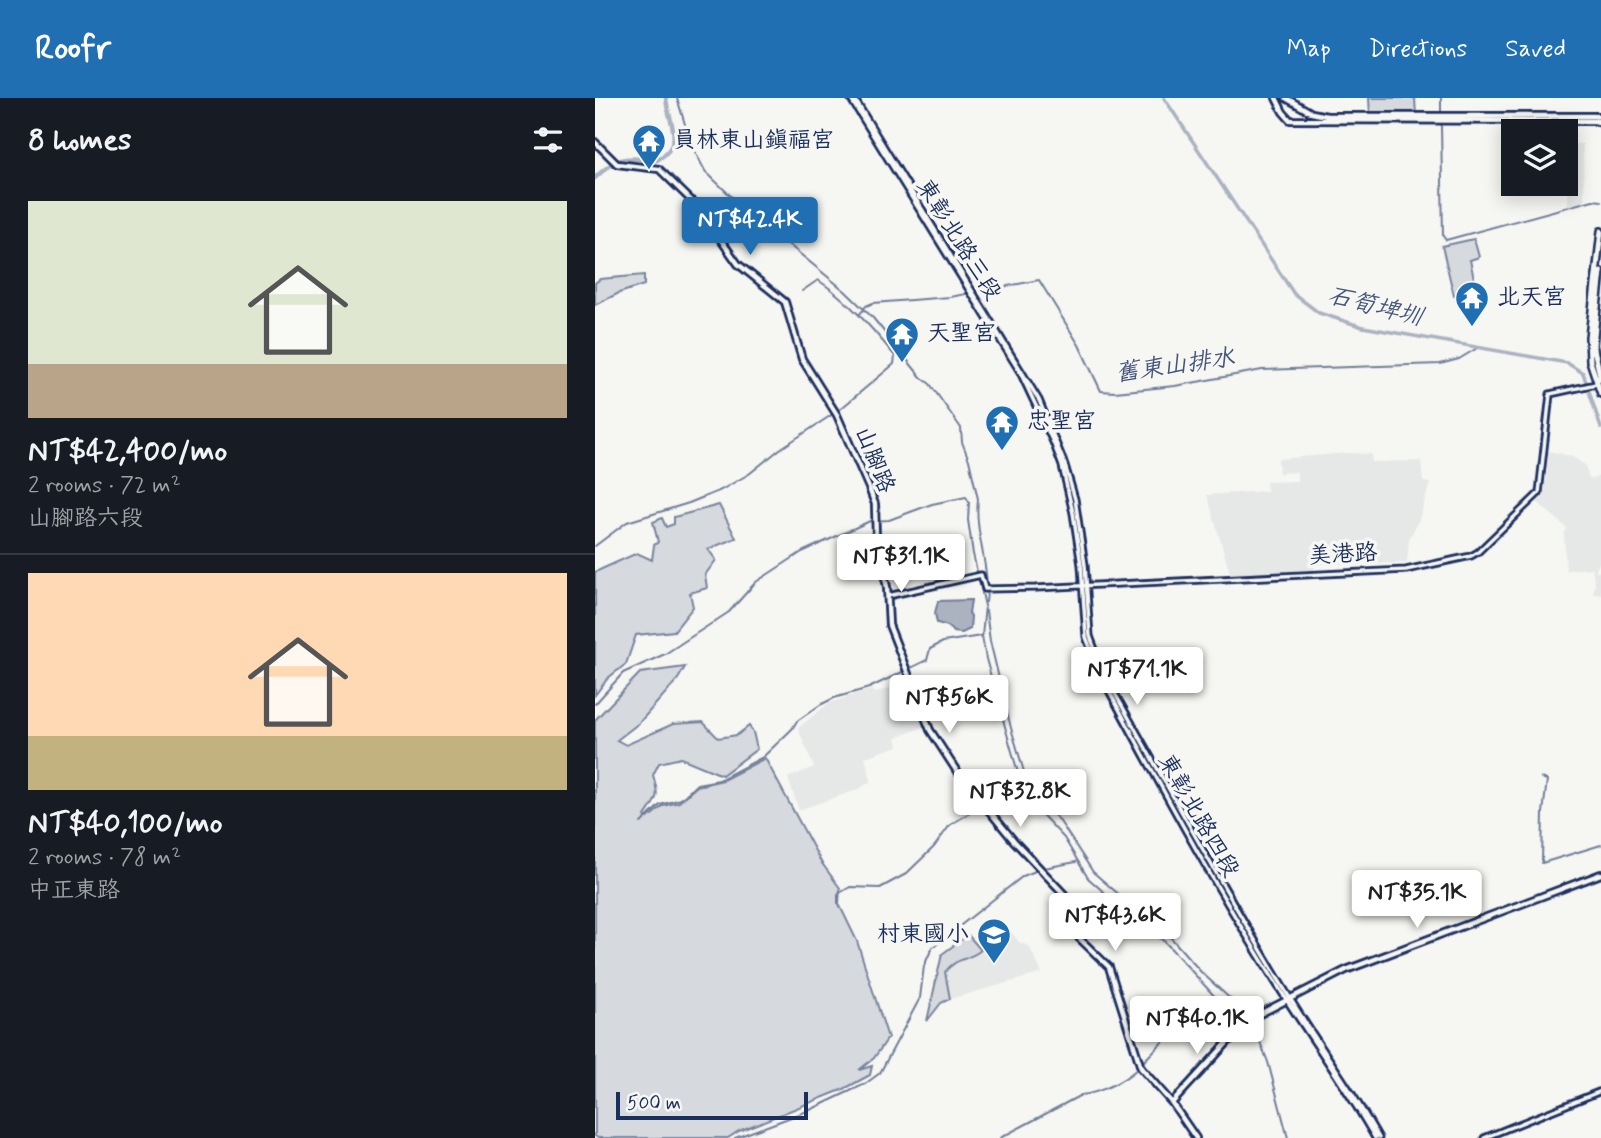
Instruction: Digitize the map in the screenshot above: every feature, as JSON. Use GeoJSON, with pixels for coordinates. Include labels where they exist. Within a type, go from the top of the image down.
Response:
{"type":"FeatureCollection","features":[{"type":"Feature","properties":{"kind":"main road"},"geometry":{"type":"LineString","coordinates":[[1276,98],[1290,120],[1600,120]]}},
{"type":"Feature","properties":{"kind":"main road"},"geometry":{"type":"LineString","coordinates":[[1286,98],[1312,113],[1327,116],[1600,120]]}},
{"type":"Feature","properties":{"kind":"main road","name":"山腳路"},"geometry":{"type":"LineString","coordinates":[[595,142],[617,164],[659,169],[697,205],[738,264],[785,302],[802,359],[835,413],[869,488],[888,596],[889,625],[930,730],[958,773],[1068,900],[1079,938],[1109,967],[1140,1067],[1172,1103],[1196,1138]]}},
{"type":"Feature","properties":{"kind":"main road"},"geometry":{"type":"LineString","coordinates":[[1600,383],[1590,361],[1589,337],[1601,231]]}},
{"type":"Feature","properties":{"kind":"main road"},"geometry":{"type":"LineString","coordinates":[[1601,272],[1593,345],[1601,394]]}},
{"type":"Feature","properties":{"kind":"main road"},"geometry":{"type":"LineString","coordinates":[[1172,1103],[1248,1020],[1346,970],[1601,874]]}},
{"type":"Feature","properties":{"kind":"street","name":"東彰北路三段"},"geometry":{"type":"LineString","coordinates":[[852,98],[1037,401]]}},
{"type":"Feature","properties":{"kind":"street","name":"美港路"},"geometry":{"type":"LineString","coordinates":[[888,596],[981,575],[987,589],[1085,586],[1406,570],[1471,556],[1494,538],[1539,492],[1550,394],[1600,383]]}},
{"type":"Feature","properties":{"kind":"street","name":"東彰北路四段"},"geometry":{"type":"LineString","coordinates":[[1037,401],[1057,442],[1078,512],[1090,636],[1096,656],[1146,755],[1288,999],[1356,1097],[1377,1138]]}},
{"type":"Feature","properties":{"kind":"street"},"geometry":{"type":"LineString","coordinates":[[1484,1138],[1601,1091]]}},
{"type":"Feature","properties":{"kind":"shaded area"},"geometry":{"type":"Polygon","coordinates":[[[1369,98],[1415,98],[1416,116],[1370,116],[1369,98]]]}},
{"type":"Feature","properties":{"kind":"shaded area"},"geometry":{"type":"Polygon","coordinates":[[[1578,144],[1583,144],[1584,201],[1568,205],[1568,196],[1578,196],[1578,144]]]}},
{"type":"Feature","properties":{"kind":"shaded area"},"geometry":{"type":"Polygon","coordinates":[[[1474,239],[1479,257],[1470,260],[1477,293],[1454,296],[1442,246],[1474,239]]]}},
{"type":"Feature","properties":{"kind":"shaded area"},"geometry":{"type":"Polygon","coordinates":[[[644,275],[644,285],[595,305],[595,283],[600,279],[644,275]]]}},
{"type":"Feature","properties":{"kind":"shaded area"},"geometry":{"type":"Polygon","coordinates":[[[1548,451],[1571,456],[1585,465],[1589,478],[1601,475],[1601,559],[1595,572],[1601,572],[1601,594],[1593,594],[1595,585],[1592,568],[1566,570],[1564,535],[1567,528],[1535,500],[1541,494],[1547,475],[1548,451]]]}},
{"type":"Feature","properties":{"kind":"shaded area"},"geometry":{"type":"Polygon","coordinates":[[[1348,453],[1371,454],[1372,462],[1421,461],[1423,482],[1430,483],[1418,522],[1409,538],[1407,563],[1314,564],[1314,572],[1231,576],[1207,495],[1267,491],[1266,482],[1297,481],[1297,472],[1279,473],[1278,459],[1348,453]]]}},
{"type":"Feature","properties":{"kind":"shaded area"},"geometry":{"type":"Polygon","coordinates":[[[719,505],[736,538],[708,549],[716,560],[705,575],[707,588],[690,593],[693,607],[674,631],[636,635],[626,664],[608,678],[595,695],[595,572],[637,553],[652,560],[654,545],[658,542],[653,522],[662,518],[666,527],[674,524],[674,517],[719,505]]]}},
{"type":"Feature","properties":{"kind":"shaded area"},"geometry":{"type":"Polygon","coordinates":[[[971,600],[970,629],[962,633],[953,632],[948,626],[937,623],[935,613],[938,601],[971,600]]]}},
{"type":"Feature","properties":{"kind":"shaded area"},"geometry":{"type":"Polygon","coordinates":[[[685,667],[678,679],[639,723],[617,740],[626,745],[673,724],[703,722],[718,738],[737,735],[749,726],[757,749],[722,775],[681,758],[659,763],[653,775],[656,797],[645,816],[648,818],[663,806],[679,802],[697,786],[723,780],[765,758],[821,862],[840,888],[839,904],[857,941],[888,1038],[874,1058],[859,1070],[872,1066],[870,1075],[844,1089],[739,1131],[728,1138],[598,1138],[595,1136],[595,720],[640,673],[685,667]]]}},
{"type":"Feature","properties":{"kind":"shaded area"},"geometry":{"type":"Polygon","coordinates":[[[909,683],[925,726],[896,738],[898,746],[865,757],[871,781],[859,789],[799,810],[788,778],[814,767],[798,728],[829,703],[865,691],[872,690],[874,693],[909,683]]]}},
{"type":"Feature","properties":{"kind":"shaded area","name":"村東國小"},"geometry":{"type":"Polygon","coordinates":[[[1011,932],[1020,943],[1029,946],[1042,973],[950,999],[945,972],[953,962],[977,954],[1011,932]]]}},
{"type":"Feature","properties":{"kind":"shaded area"},"geometry":{"type":"Polygon","coordinates":[[[968,935],[981,950],[953,964],[945,972],[950,999],[941,1003],[927,1021],[942,954],[968,935]]]}},
{"type":"Feature","properties":{"kind":"shaded area"},"geometry":{"type":"Polygon","coordinates":[[[1214,1002],[1227,1013],[1210,1039],[1203,1042],[1177,1028],[1214,1002]]]}},
{"type":"Feature","properties":{"kind":"waterway"},"geometry":{"type":"LineString","coordinates":[[595,178],[617,161],[630,158],[657,160],[666,153],[674,139],[666,98]]}},
{"type":"Feature","properties":{"kind":"waterway"},"geometry":{"type":"LineString","coordinates":[[677,98],[691,144],[705,171],[737,202],[845,291],[873,318],[921,377],[930,384],[961,428],[962,442],[978,499],[986,602]]}},
{"type":"Feature","properties":{"kind":"waterway","name":"石筍埤圳"},"geometry":{"type":"LineString","coordinates":[[1164,98],[1294,294],[1319,313],[1363,327],[1567,363],[1583,373],[1601,428]]}},
{"type":"Feature","properties":{"kind":"waterway"},"geometry":{"type":"LineString","coordinates":[[1441,98],[1441,113]]}},
{"type":"Feature","properties":{"kind":"waterway"},"geometry":{"type":"LineString","coordinates":[[1441,126],[1443,236],[1446,240],[1593,200],[1601,201]]}},
{"type":"Feature","properties":{"kind":"waterway"},"geometry":{"type":"LineString","coordinates":[[802,291],[818,280],[849,305],[895,356],[894,364],[838,411]]}},
{"type":"Feature","properties":{"kind":"waterway","name":"舊東山排水"},"geometry":{"type":"LineString","coordinates":[[859,315],[866,306],[873,303],[950,297],[1039,280],[1079,345],[1101,391],[1115,392],[1175,386],[1262,370],[1440,364],[1459,359],[1479,347]]}},
{"type":"Feature","properties":{"kind":"waterway"},"geometry":{"type":"LineString","coordinates":[[595,546],[627,522],[721,490],[749,474],[780,449],[833,414]]}},
{"type":"Feature","properties":{"kind":"waterway"},"geometry":{"type":"LineString","coordinates":[[595,704],[623,673],[665,654],[729,612],[756,582],[802,552],[870,521],[889,520],[932,504],[966,497],[969,502],[968,520],[973,554],[985,606],[982,636],[986,659],[1020,780],[1034,806],[1064,838],[1088,878],[1134,919],[1165,942],[1217,999],[1251,1027],[1268,1062],[1288,1138]]}},
{"type":"Feature","properties":{"kind":"waterway"},"geometry":{"type":"LineString","coordinates":[[986,611],[990,641],[1011,728],[1025,775],[1038,798],[1059,820],[1093,872],[1153,924],[1165,931],[1201,972],[1248,1015]]}},
{"type":"Feature","properties":{"kind":"waterway"},"geometry":{"type":"LineString","coordinates":[[641,823],[660,805],[681,799],[697,784],[719,780],[763,757],[797,721],[820,705],[869,688],[927,660],[930,649],[943,642],[981,636]]}},
{"type":"Feature","properties":{"kind":"waterway"},"geometry":{"type":"LineString","coordinates":[[1541,778],[1547,780],[1542,863],[1601,845]]}},
{"type":"Feature","properties":{"kind":"waterway"},"geometry":{"type":"LineString","coordinates":[[986,802],[1019,781]]}},
{"type":"Feature","properties":{"kind":"waterway"},"geometry":{"type":"LineString","coordinates":[[838,903],[838,894],[850,887],[880,888],[906,874],[934,847],[950,825],[981,806]]}},
{"type":"Feature","properties":{"kind":"waterway"},"geometry":{"type":"LineString","coordinates":[[1044,868],[1076,862]]}},
{"type":"Feature","properties":{"kind":"waterway"},"geometry":{"type":"LineString","coordinates":[[735,1138],[810,1110],[865,1084],[880,1073],[920,998],[924,966],[932,948],[1023,876],[1038,870]]}},
{"type":"Feature","properties":{"kind":"waterway"},"geometry":{"type":"LineString","coordinates":[[1142,1063],[1177,1027],[1217,999]]}},
{"type":"Feature","properties":{"kind":"waterway"},"geometry":{"type":"LineString","coordinates":[[1000,1138],[1081,1095],[1111,1086],[1138,1068]]}},
{"type":"Feature","properties":{"kind":"place","name":"員林東山鎮福宮"},"geometry":{"type":"Point","coordinates":[649,171]}},
{"type":"Feature","properties":{"kind":"place","name":"北天宮"},"geometry":{"type":"Point","coordinates":[1472,328]}},
{"type":"Feature","properties":{"kind":"place","name":"天聖宮"},"geometry":{"type":"Point","coordinates":[902,364]}},
{"type":"Feature","properties":{"kind":"place","name":"忠聖宮"},"geometry":{"type":"Point","coordinates":[1002,452]}},
{"type":"Feature","properties":{"kind":"place","name":"村東國小"},"geometry":{"type":"Point","coordinates":[994,965]}}]}
